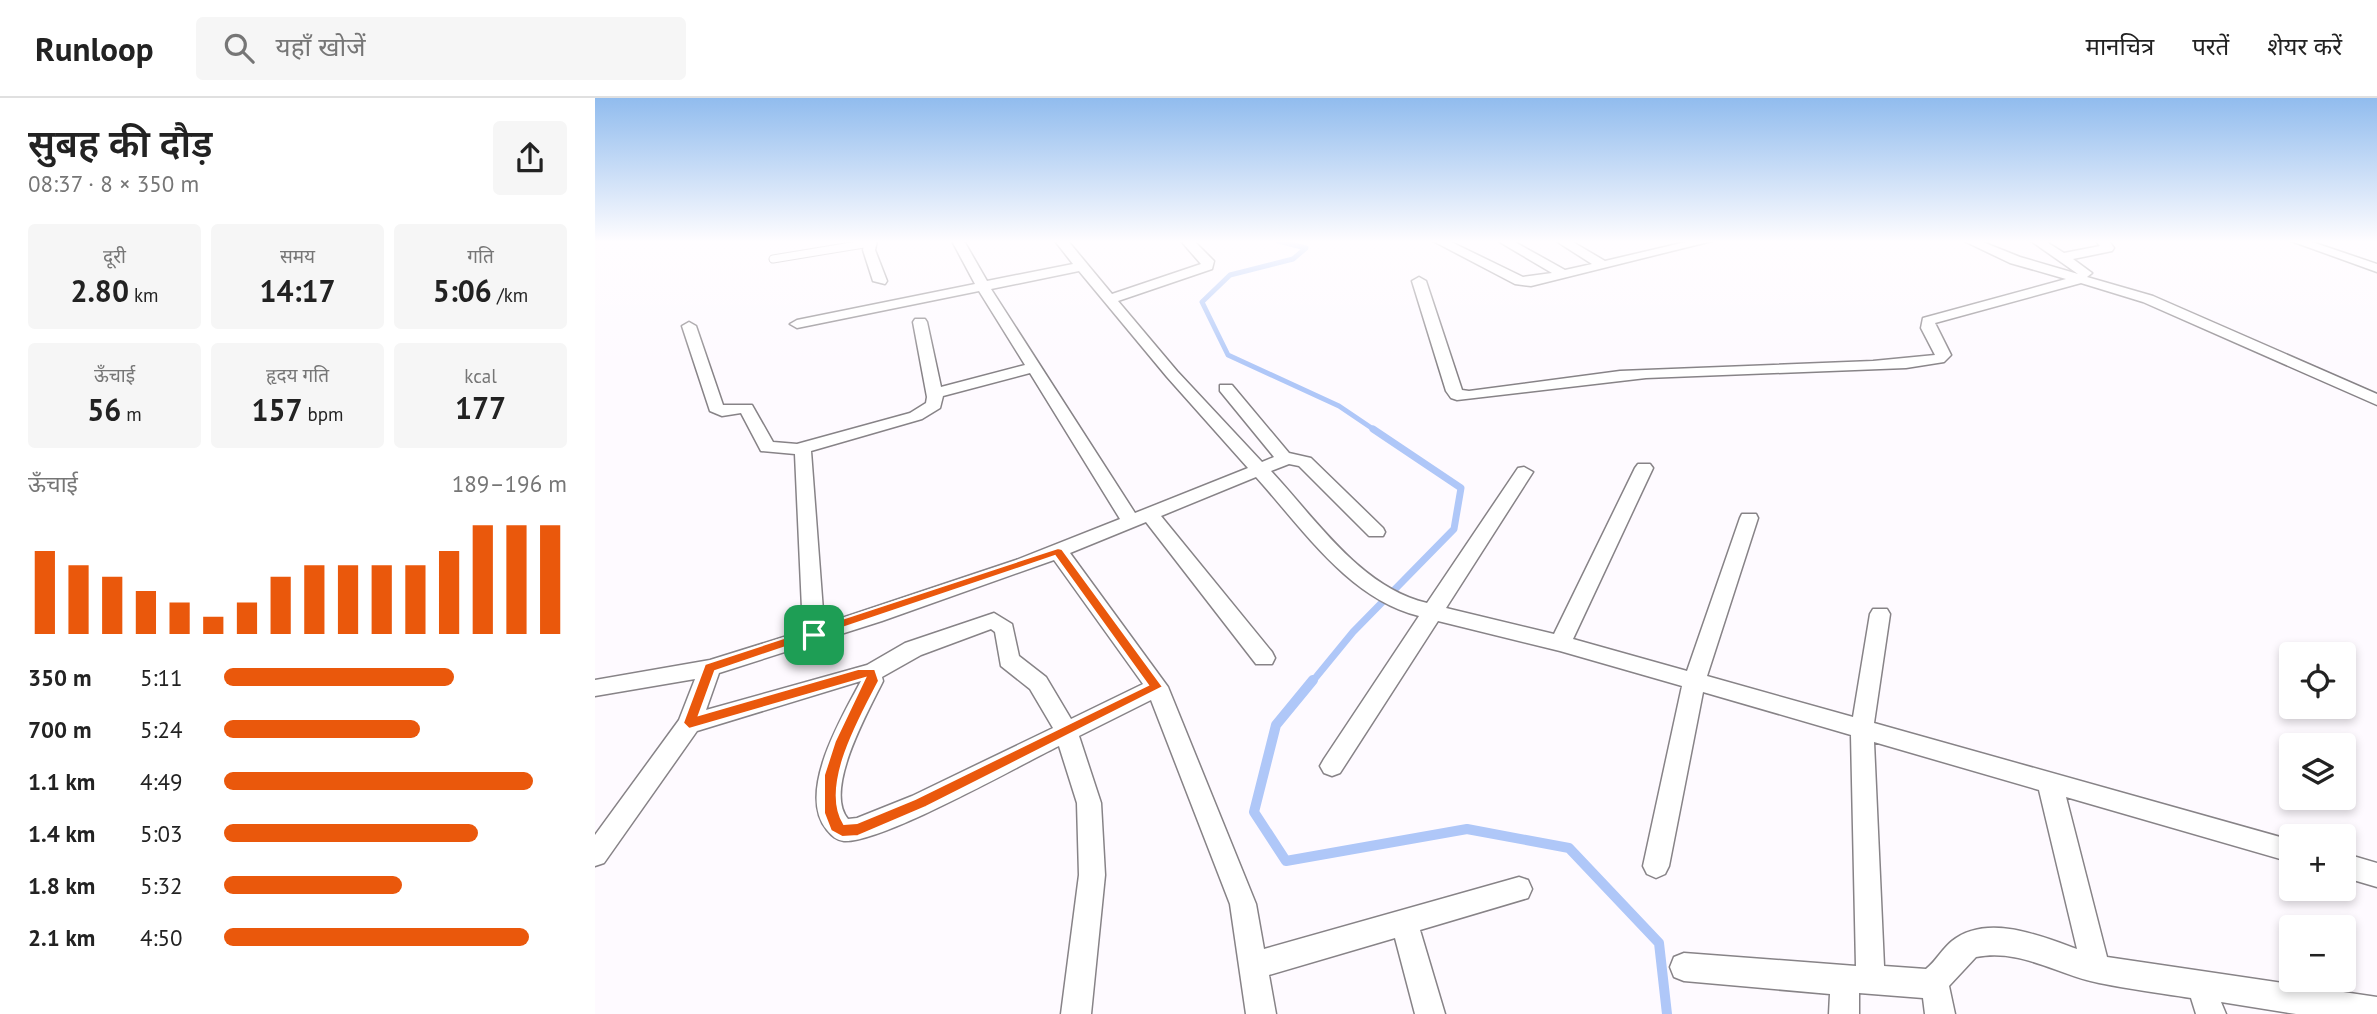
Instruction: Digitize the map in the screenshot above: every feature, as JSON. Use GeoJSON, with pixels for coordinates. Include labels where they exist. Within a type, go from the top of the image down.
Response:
{"type":"FeatureCollection","features":[{"type":"Feature","properties":{"kind":"street"},"geometry":{"type":"LineString","coordinates":[[981,284],[1131,522]]}},
{"type":"Feature","properties":{"kind":"street"},"geometry":{"type":"LineString","coordinates":[[797,324],[998,284]]}},
{"type":"Feature","properties":{"kind":"street"},"geometry":{"type":"LineString","coordinates":[[1098,284],[1259,470],[1354,573],[1408,606],[1560,643],[2279,848]]}},
{"type":"Feature","properties":{"kind":"street"},"geometry":{"type":"LineString","coordinates":[[1110,299],[1155,284]]}},
{"type":"Feature","properties":{"kind":"street"},"geometry":{"type":"LineString","coordinates":[[1420,284],[1454,391],[1457,395],[1469,396],[1557,381],[1672,372],[1832,367],[1939,359],[1944,355],[1928,328],[1928,321],[2076,284]]}},
{"type":"Feature","properties":{"kind":"street"},"geometry":{"type":"LineString","coordinates":[[2096,284],[2148,299],[2377,400]]}},
{"type":"Feature","properties":{"kind":"street"},"geometry":{"type":"LineString","coordinates":[[689,326],[716,408],[722,411],[747,408],[768,447],[798,449],[921,414],[934,405],[920,322]]}},
{"type":"Feature","properties":{"kind":"street"},"geometry":{"type":"LineString","coordinates":[[934,393],[1035,367]]}},
{"type":"Feature","properties":{"kind":"street"},"geometry":{"type":"LineString","coordinates":[[1226,388],[1283,457],[1305,462],[1375,532]]}},
{"type":"Feature","properties":{"kind":"street"},"geometry":{"type":"LineString","coordinates":[[798,449],[804,455],[814,635]]}},
{"type":"Feature","properties":{"kind":"street"},"geometry":{"type":"LineString","coordinates":[[595,688],[709,668],[814,635],[1058,551],[1283,460],[1283,457]]}},
{"type":"Feature","properties":{"kind":"street"},"geometry":{"type":"LineString","coordinates":[[1560,643],[1644,468]]}},
{"type":"Feature","properties":{"kind":"street"},"geometry":{"type":"LineString","coordinates":[[1332,766],[1524,472]]}},
{"type":"Feature","properties":{"kind":"street"},"geometry":{"type":"LineString","coordinates":[[1150,515],[1264,658]]}},
{"type":"Feature","properties":{"kind":"street"},"geometry":{"type":"LineString","coordinates":[[1656,866],[1694,681],[1749,518]]}},
{"type":"Feature","properties":{"kind":"street"},"geometry":{"type":"LineString","coordinates":[[1058,551],[1157,687],[1243,904],[1261,1014]]}},
{"type":"Feature","properties":{"kind":"street"},"geometry":{"type":"LineString","coordinates":[[1844,1014],[1858,980],[1862,729],[1880,614]]}},
{"type":"Feature","properties":{"kind":"street"},"geometry":{"type":"LineString","coordinates":[[689,723],[858,673],[870,673],[934,640],[982,623],[997,621],[1005,629],[1009,660],[1038,683],[1066,731],[1090,803],[1093,849],[1076,1014]]}},
{"type":"Feature","properties":{"kind":"street"},"geometry":{"type":"LineString","coordinates":[[595,855],[689,723],[709,668]]}},
{"type":"Feature","properties":{"kind":"street"},"geometry":{"type":"LineString","coordinates":[[870,673],[872,681],[841,741],[831,775],[831,813],[836,827],[842,830],[858,829],[903,811],[1157,687]]}},
{"type":"Feature","properties":{"kind":"street"},"geometry":{"type":"LineString","coordinates":[[2050,783],[2096,969]]}},
{"type":"Feature","properties":{"kind":"street"},"geometry":{"type":"LineString","coordinates":[[2356,869],[2377,875]]}},
{"type":"Feature","properties":{"kind":"street"},"geometry":{"type":"LineString","coordinates":[[1255,965],[1519,889]]}},
{"type":"Feature","properties":{"kind":"street"},"geometry":{"type":"LineString","coordinates":[[1404,922],[1430,1014]]}},
{"type":"Feature","properties":{"kind":"street"},"geometry":{"type":"LineString","coordinates":[[1684,967],[1922,984],[1934,981],[1963,949],[1975,943],[1992,941],[2021,945],[2096,969],[2377,1012]]}},
{"type":"Feature","properties":{"kind":"street"},"geometry":{"type":"LineString","coordinates":[[1934,981],[1940,1014]]}},
{"type":"Feature","properties":{"kind":"street"},"geometry":{"type":"LineString","coordinates":[[2201,985],[2211,1014]]}},
{"type":"Feature","properties":{"kind":"waterway"},"geometry":{"type":"LineString","coordinates":[[1221,284],[1202,302],[1228,355],[1339,406],[1376,431]]}},
{"type":"Feature","properties":{"kind":"waterway"},"geometry":{"type":"LineString","coordinates":[[1312,682],[1353,632],[1454,529],[1461,488],[1373,429]]}},
{"type":"Feature","properties":{"kind":"waterway"},"geometry":{"type":"LineString","coordinates":[[1313,680],[1276,725],[1254,812],[1286,861],[1467,829],[1569,848],[1659,943],[1667,1014]]}},
{"type":"Feature","properties":{"kind":"route"},"geometry":{"type":"LineString","coordinates":[[1058,551],[1157,687],[921,803],[848,831],[836,827],[833,821],[829,792],[831,775],[841,741],[872,681],[870,673],[858,673],[689,723],[709,668],[814,635],[987,578],[1058,551]]}}]}
